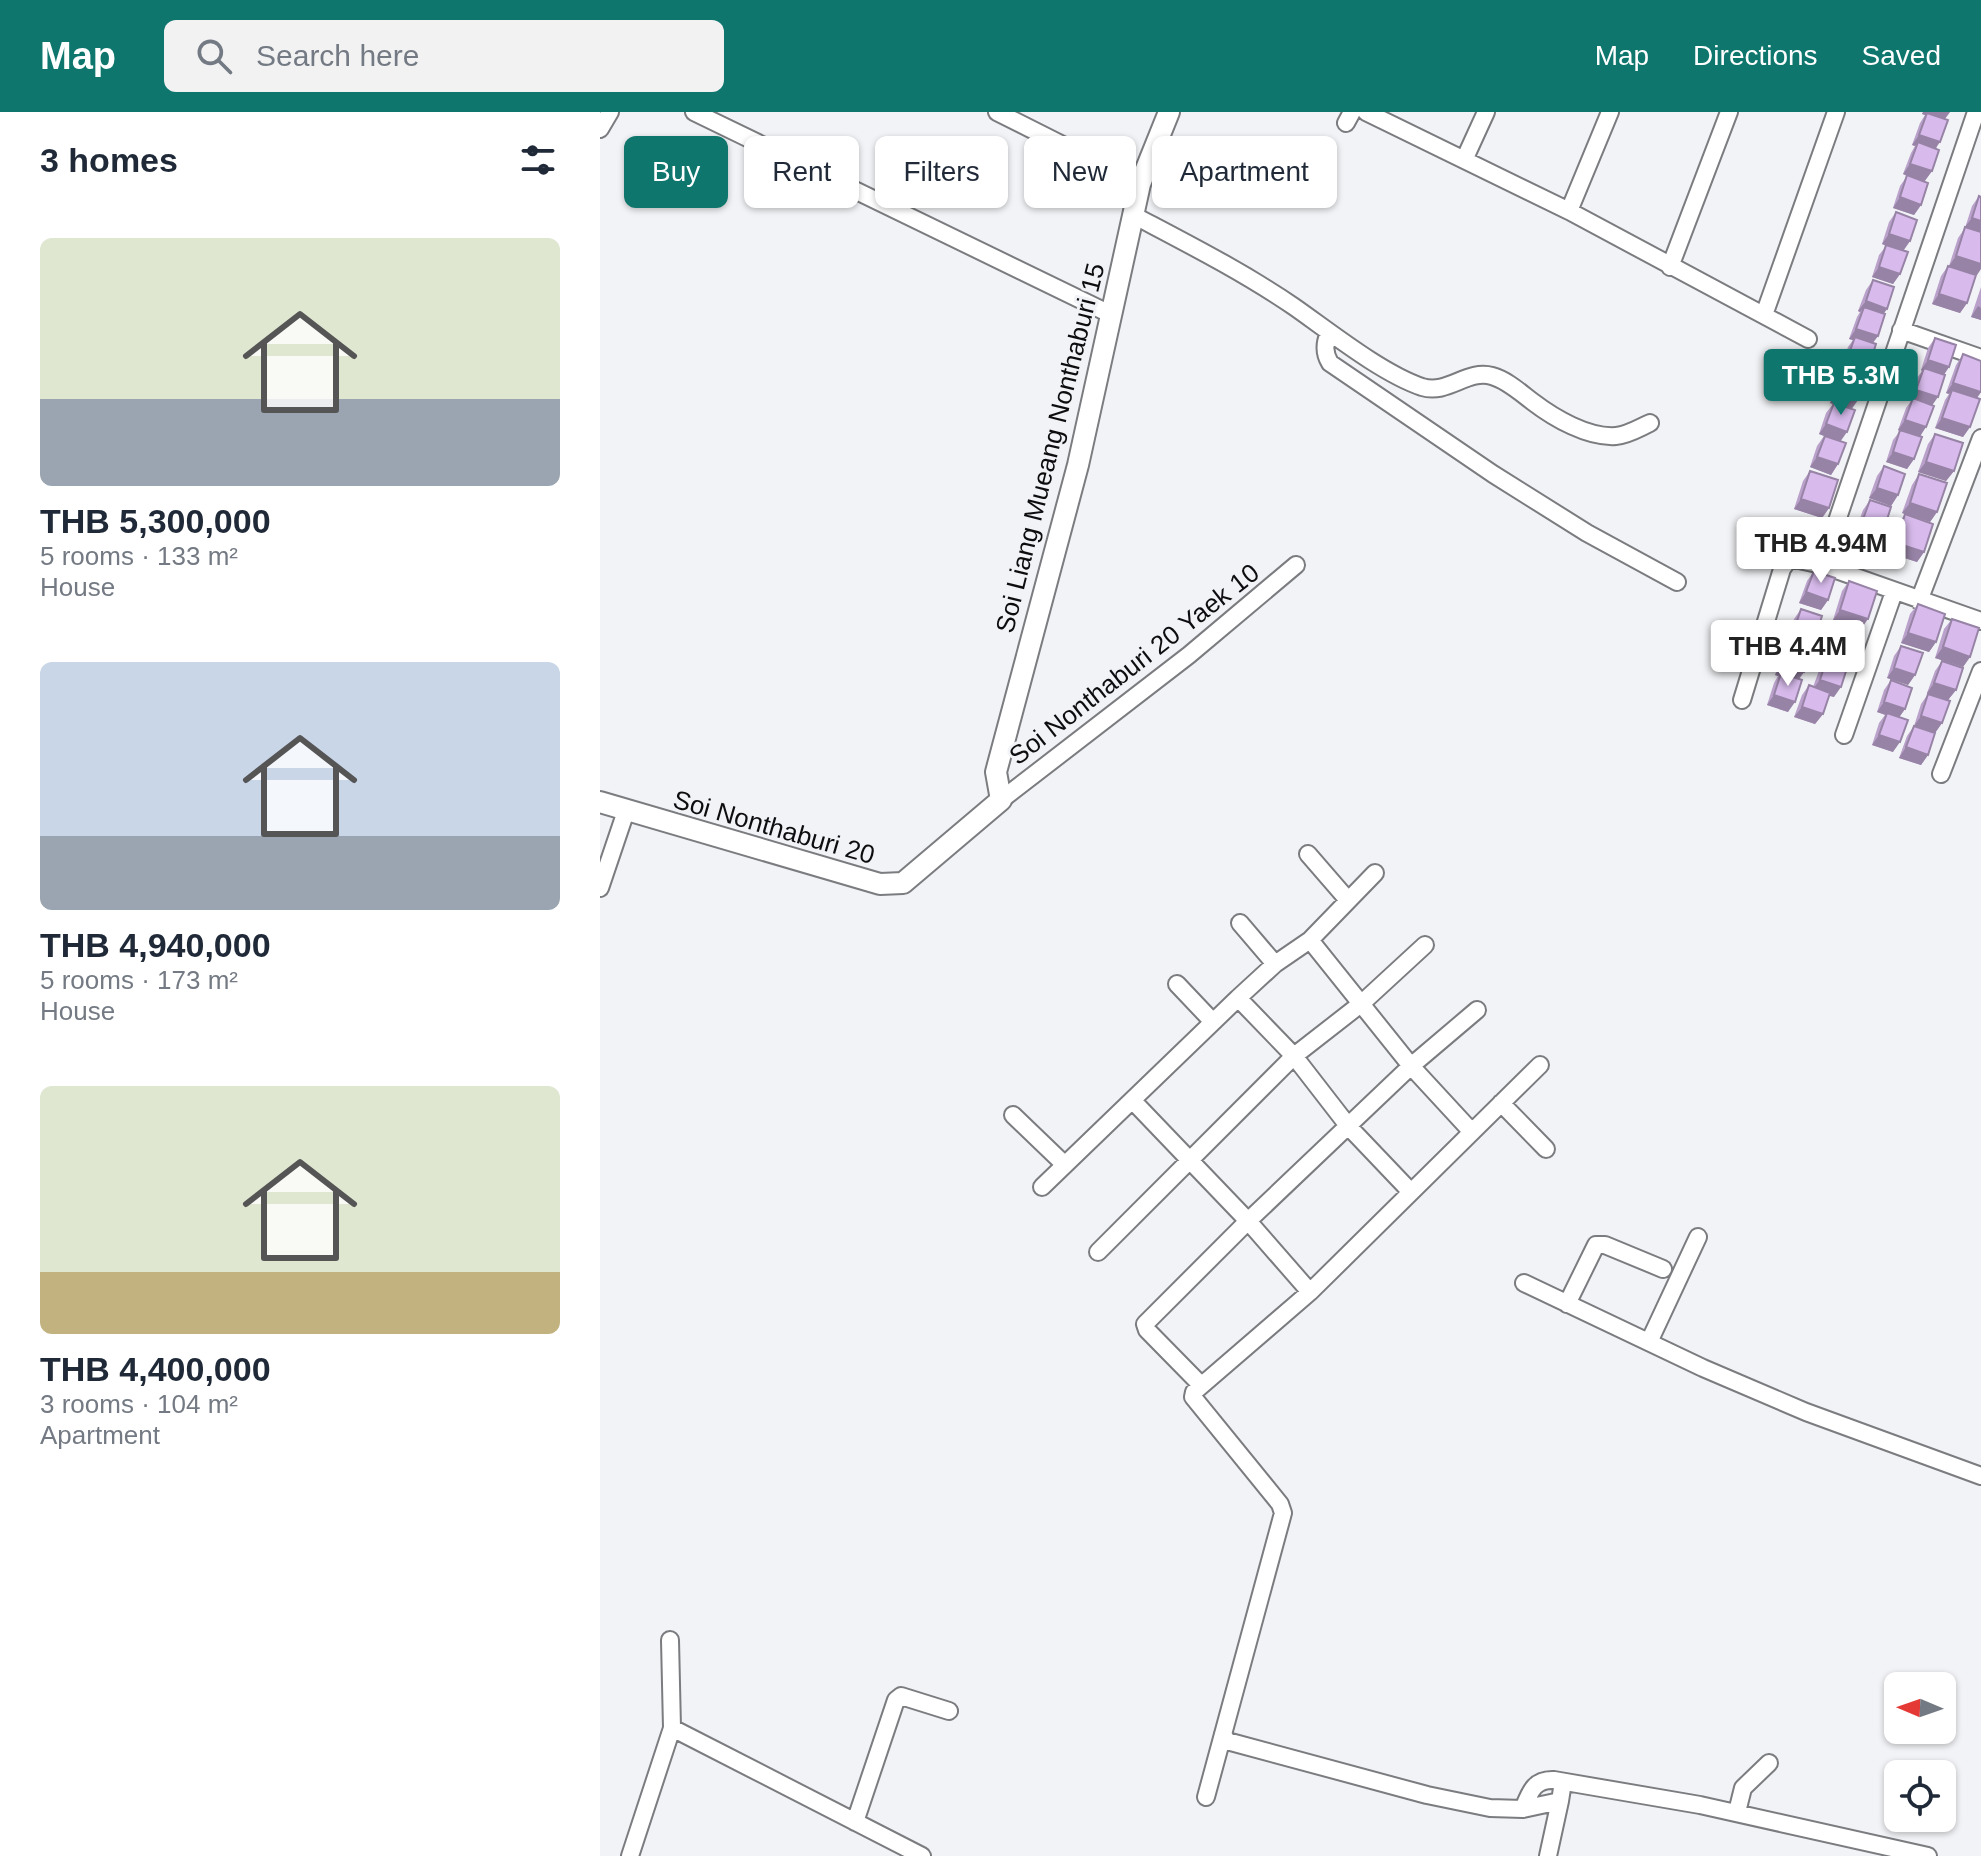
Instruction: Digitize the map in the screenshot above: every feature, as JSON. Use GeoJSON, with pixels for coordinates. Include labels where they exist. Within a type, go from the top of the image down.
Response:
{"type":"FeatureCollection","features":[{"type":"Feature","properties":{"kind":"street"},"geometry":{"type":"LineString","coordinates":[[600,129],[610,112]]}},
{"type":"Feature","properties":{"kind":"street"},"geometry":{"type":"LineString","coordinates":[[694,112],[1110,314]]}},
{"type":"Feature","properties":{"kind":"street"},"geometry":{"type":"LineString","coordinates":[[997,112],[1140,184]]}},
{"type":"Feature","properties":{"kind":"street","name":"Soi Liang Mueang Nonthaburi 15"},"geometry":{"type":"LineString","coordinates":[[1001,800],[996,772],[1078,465],[1140,184],[1169,112]]}},
{"type":"Feature","properties":{"kind":"street"},"geometry":{"type":"LineString","coordinates":[[1366,112],[1569,211],[1808,339]]}},
{"type":"Feature","properties":{"kind":"street"},"geometry":{"type":"LineString","coordinates":[[1465,158],[1486,112]]}},
{"type":"Feature","properties":{"kind":"street"},"geometry":{"type":"LineString","coordinates":[[1569,211],[1610,112]]}},
{"type":"Feature","properties":{"kind":"street"},"geometry":{"type":"LineString","coordinates":[[1670,267],[1729,112]]}},
{"type":"Feature","properties":{"kind":"street"},"geometry":{"type":"LineString","coordinates":[[1764,315],[1836,112]]}},
{"type":"Feature","properties":{"kind":"street"},"geometry":{"type":"LineString","coordinates":[[1822,565],[1976,112]]}},
{"type":"Feature","properties":{"kind":"street"},"geometry":{"type":"LineString","coordinates":[[1135,216],[1204,252],[1292,306],[1329,333],[1423,387],[1443,389],[1474,376],[1491,376],[1502,380],[1546,413],[1600,435],[1631,433],[1650,423]]}},
{"type":"Feature","properties":{"kind":"street"},"geometry":{"type":"LineString","coordinates":[[1901,330],[1981,358]]}},
{"type":"Feature","properties":{"kind":"street"},"geometry":{"type":"LineString","coordinates":[[1329,333],[1325,346],[1330,363],[1520,491],[1587,533],[1677,582]]}},
{"type":"Feature","properties":{"kind":"street"},"geometry":{"type":"LineString","coordinates":[[1919,601],[1981,438]]}},
{"type":"Feature","properties":{"kind":"street"},"geometry":{"type":"LineString","coordinates":[[1742,700],[1785,563],[1794,559],[1822,565],[1981,621]]}},
{"type":"Feature","properties":{"kind":"street","name":"Soi Nonthaburi 20 Yaek 10"},"geometry":{"type":"LineString","coordinates":[[1001,800],[1189,655],[1296,565]]}},
{"type":"Feature","properties":{"kind":"street"},"geometry":{"type":"LineString","coordinates":[[1844,735],[1894,592]]}},
{"type":"Feature","properties":{"kind":"street"},"geometry":{"type":"LineString","coordinates":[[1941,774],[1981,671]]}},
{"type":"Feature","properties":{"kind":"street","name":"Soi Nonthaburi 20"},"geometry":{"type":"LineString","coordinates":[[600,802],[891,885],[903,883],[1001,800]]}},
{"type":"Feature","properties":{"kind":"street"},"geometry":{"type":"LineString","coordinates":[[600,888],[626,811]]}},
{"type":"Feature","properties":{"kind":"street"},"geometry":{"type":"LineString","coordinates":[[1308,854],[1347,899]]}},
{"type":"Feature","properties":{"kind":"street"},"geometry":{"type":"LineString","coordinates":[[1042,1187],[1238,998],[1275,964],[1310,940],[1375,873]]}},
{"type":"Feature","properties":{"kind":"street"},"geometry":{"type":"LineString","coordinates":[[1240,923],[1275,964]]}},
{"type":"Feature","properties":{"kind":"street"},"geometry":{"type":"LineString","coordinates":[[1310,940],[1411,1066],[1471,1131]]}},
{"type":"Feature","properties":{"kind":"street"},"geometry":{"type":"LineString","coordinates":[[1098,1252],[1294,1056],[1362,1003],[1425,945]]}},
{"type":"Feature","properties":{"kind":"street"},"geometry":{"type":"LineString","coordinates":[[1177,984],[1213,1022]]}},
{"type":"Feature","properties":{"kind":"street"},"geometry":{"type":"LineString","coordinates":[[1238,998],[1294,1056],[1349,1127],[1410,1191]]}},
{"type":"Feature","properties":{"kind":"street"},"geometry":{"type":"LineString","coordinates":[[1201,1385],[1147,1330],[1145,1324],[1411,1066],[1477,1010]]}},
{"type":"Feature","properties":{"kind":"street"},"geometry":{"type":"LineString","coordinates":[[1206,1797],[1283,1513],[1280,1504],[1193,1397],[1194,1392],[1310,1292],[1540,1065]]}},
{"type":"Feature","properties":{"kind":"street"},"geometry":{"type":"LineString","coordinates":[[1133,1101],[1248,1221],[1310,1292]]}},
{"type":"Feature","properties":{"kind":"street"},"geometry":{"type":"LineString","coordinates":[[1501,1103],[1546,1149]]}},
{"type":"Feature","properties":{"kind":"street"},"geometry":{"type":"LineString","coordinates":[[1013,1115],[1065,1165]]}},
{"type":"Feature","properties":{"kind":"street"},"geometry":{"type":"LineString","coordinates":[[1649,1342],[1698,1237]]}},
{"type":"Feature","properties":{"kind":"street"},"geometry":{"type":"LineString","coordinates":[[1567,1304],[1596,1245],[1605,1245],[1663,1269]]}},
{"type":"Feature","properties":{"kind":"street"},"geometry":{"type":"LineString","coordinates":[[1524,1283],[1806,1412],[1981,1476]]}},
{"type":"Feature","properties":{"kind":"street"},"geometry":{"type":"LineString","coordinates":[[630,1856],[672,1728],[670,1640]]}},
{"type":"Feature","properties":{"kind":"street"},"geometry":{"type":"LineString","coordinates":[[855,1822],[896,1700],[901,1696],[949,1711]]}},
{"type":"Feature","properties":{"kind":"street"},"geometry":{"type":"LineString","coordinates":[[672,1728],[922,1856]]}},
{"type":"Feature","properties":{"kind":"street"},"geometry":{"type":"LineString","coordinates":[[1223,1734],[1227,1741],[1427,1795],[1490,1808],[1523,1809],[1560,1801]]}},
{"type":"Feature","properties":{"kind":"street"},"geometry":{"type":"LineString","coordinates":[[1737,1812],[1743,1788],[1769,1763]]}},
{"type":"Feature","properties":{"kind":"street"},"geometry":{"type":"LineString","coordinates":[[1523,1809],[1538,1782],[1563,1782],[1737,1812],[1928,1856]]}},
{"type":"Feature","properties":{"kind":"street"},"geometry":{"type":"LineString","coordinates":[[1548,1856],[1563,1782]]}},
{"type":"Feature","properties":{"kind":"building"},"geometry":{"type":"Polygon","coordinates":[[[1927,113],[1948,120],[1940,142],[1919,135],[1927,113]]]}},
{"type":"Feature","properties":{"kind":"building"},"geometry":{"type":"Polygon","coordinates":[[[1918,142],[1939,150],[1932,171],[1910,164],[1918,142]]]}},
{"type":"Feature","properties":{"kind":"building"},"geometry":{"type":"Polygon","coordinates":[[[1907,175],[1928,183],[1921,205],[1900,197],[1907,175]]]}},
{"type":"Feature","properties":{"kind":"building"},"geometry":{"type":"Polygon","coordinates":[[[1981,197],[1981,221],[1972,218],[1981,197]]]}},
{"type":"Feature","properties":{"kind":"building"},"geometry":{"type":"Polygon","coordinates":[[[1896,212],[1917,220],[1910,241],[1889,234],[1896,212]]]}},
{"type":"Feature","properties":{"kind":"building"},"geometry":{"type":"Polygon","coordinates":[[[1965,227],[1981,232],[1981,264],[1956,256],[1965,227]]]}},
{"type":"Feature","properties":{"kind":"building"},"geometry":{"type":"Polygon","coordinates":[[[1886,245],[1908,252],[1900,274],[1879,267],[1886,245]]]}},
{"type":"Feature","properties":{"kind":"building"},"geometry":{"type":"Polygon","coordinates":[[[1948,266],[1976,275],[1967,303],[1939,294],[1948,266]]]}},
{"type":"Feature","properties":{"kind":"building"},"geometry":{"type":"Polygon","coordinates":[[[1873,280],[1894,287],[1887,309],[1866,301],[1873,280]]]}},
{"type":"Feature","properties":{"kind":"building"},"geometry":{"type":"Polygon","coordinates":[[[1864,307],[1885,314],[1878,336],[1856,329],[1864,307]]]}},
{"type":"Feature","properties":{"kind":"building"},"geometry":{"type":"Polygon","coordinates":[[[1855,337],[1876,344],[1869,366],[1847,359],[1855,337]]]}},
{"type":"Feature","properties":{"kind":"building"},"geometry":{"type":"Polygon","coordinates":[[[1935,338],[1956,345],[1949,367],[1928,360],[1935,338]]]}},
{"type":"Feature","properties":{"kind":"building"},"geometry":{"type":"Polygon","coordinates":[[[1963,354],[1981,361],[1981,392],[1953,383],[1963,354]]]}},
{"type":"Feature","properties":{"kind":"building"},"geometry":{"type":"Polygon","coordinates":[[[1924,368],[1945,375],[1938,397],[1916,390],[1924,368]]]}},
{"type":"Feature","properties":{"kind":"building"},"geometry":{"type":"Polygon","coordinates":[[[1844,371],[1866,378],[1858,400],[1837,392],[1844,371]]]}},
{"type":"Feature","properties":{"kind":"building"},"geometry":{"type":"Polygon","coordinates":[[[1952,390],[1980,399],[1970,427],[1942,418],[1952,390]]]}},
{"type":"Feature","properties":{"kind":"building"},"geometry":{"type":"Polygon","coordinates":[[[1913,398],[1934,406],[1926,427],[1905,420],[1913,398]]]}},
{"type":"Feature","properties":{"kind":"building"},"geometry":{"type":"Polygon","coordinates":[[[1834,403],[1855,410],[1847,432],[1826,424],[1834,403]]]}},
{"type":"Feature","properties":{"kind":"building"},"geometry":{"type":"Polygon","coordinates":[[[1900,430],[1922,437],[1914,459],[1893,452],[1900,430]]]}},
{"type":"Feature","properties":{"kind":"building"},"geometry":{"type":"Polygon","coordinates":[[[1935,434],[1963,443],[1954,471],[1926,462],[1935,434]]]}},
{"type":"Feature","properties":{"kind":"building"},"geometry":{"type":"Polygon","coordinates":[[[1825,436],[1846,443],[1838,464],[1817,457],[1825,436]]]}},
{"type":"Feature","properties":{"kind":"building"},"geometry":{"type":"Polygon","coordinates":[[[1884,466],[1905,474],[1898,495],[1877,488],[1884,466]]]}},
{"type":"Feature","properties":{"kind":"building"},"geometry":{"type":"Polygon","coordinates":[[[1810,471],[1838,480],[1829,508],[1801,499],[1810,471]]]}},
{"type":"Feature","properties":{"kind":"building"},"geometry":{"type":"Polygon","coordinates":[[[1919,474],[1947,483],[1937,512],[1910,503],[1919,474]]]}},
{"type":"Feature","properties":{"kind":"building"},"geometry":{"type":"Polygon","coordinates":[[[1870,500],[1891,507],[1884,529],[1862,522],[1870,500]]]}},
{"type":"Feature","properties":{"kind":"building"},"geometry":{"type":"Polygon","coordinates":[[[1905,514],[1933,524],[1924,552],[1896,543],[1905,514]]]}},
{"type":"Feature","properties":{"kind":"building"},"geometry":{"type":"Polygon","coordinates":[[[1814,571],[1835,578],[1828,600],[1806,592],[1814,571]]]}},
{"type":"Feature","properties":{"kind":"building"},"geometry":{"type":"Polygon","coordinates":[[[1849,581],[1877,591],[1868,619],[1840,610],[1849,581]]]}},
{"type":"Feature","properties":{"kind":"building"},"geometry":{"type":"Polygon","coordinates":[[[1918,604],[1945,614],[1936,642],[1908,633],[1918,604]]]}},
{"type":"Feature","properties":{"kind":"building"},"geometry":{"type":"Polygon","coordinates":[[[1801,609],[1822,616],[1815,638],[1794,630],[1801,609]]]}},
{"type":"Feature","properties":{"kind":"building"},"geometry":{"type":"Polygon","coordinates":[[[1952,619],[1979,628],[1970,657],[1943,647],[1952,619]]]}},
{"type":"Feature","properties":{"kind":"building"},"geometry":{"type":"Polygon","coordinates":[[[1838,622],[1860,630],[1852,652],[1831,644],[1838,622]]]}},
{"type":"Feature","properties":{"kind":"building"},"geometry":{"type":"Polygon","coordinates":[[[1790,643],[1811,651],[1804,672],[1782,665],[1790,643]]]}},
{"type":"Feature","properties":{"kind":"building"},"geometry":{"type":"Polygon","coordinates":[[[1901,646],[1923,653],[1915,675],[1894,668],[1901,646]]]}},
{"type":"Feature","properties":{"kind":"building"},"geometry":{"type":"Polygon","coordinates":[[[1827,658],[1848,665],[1841,687],[1820,680],[1827,658]]]}},
{"type":"Feature","properties":{"kind":"building"},"geometry":{"type":"Polygon","coordinates":[[[1942,661],[1963,668],[1956,690],[1934,683],[1942,661]]]}},
{"type":"Feature","properties":{"kind":"building"},"geometry":{"type":"Polygon","coordinates":[[[1781,673],[1802,680],[1795,702],[1774,695],[1781,673]]]}},
{"type":"Feature","properties":{"kind":"building"},"geometry":{"type":"Polygon","coordinates":[[[1891,680],[1912,688],[1905,709],[1884,702],[1891,680]]]}},
{"type":"Feature","properties":{"kind":"building"},"geometry":{"type":"Polygon","coordinates":[[[1809,685],[1830,693],[1823,714],[1802,707],[1809,685]]]}},
{"type":"Feature","properties":{"kind":"building"},"geometry":{"type":"Polygon","coordinates":[[[1928,694],[1950,701],[1942,723],[1921,716],[1928,694]]]}},
{"type":"Feature","properties":{"kind":"building"},"geometry":{"type":"Polygon","coordinates":[[[1887,713],[1908,720],[1900,742],[1879,735],[1887,713]]]}},
{"type":"Feature","properties":{"kind":"building"},"geometry":{"type":"Polygon","coordinates":[[[1914,726],[1935,733],[1928,755],[1906,747],[1914,726]]]}}]}
